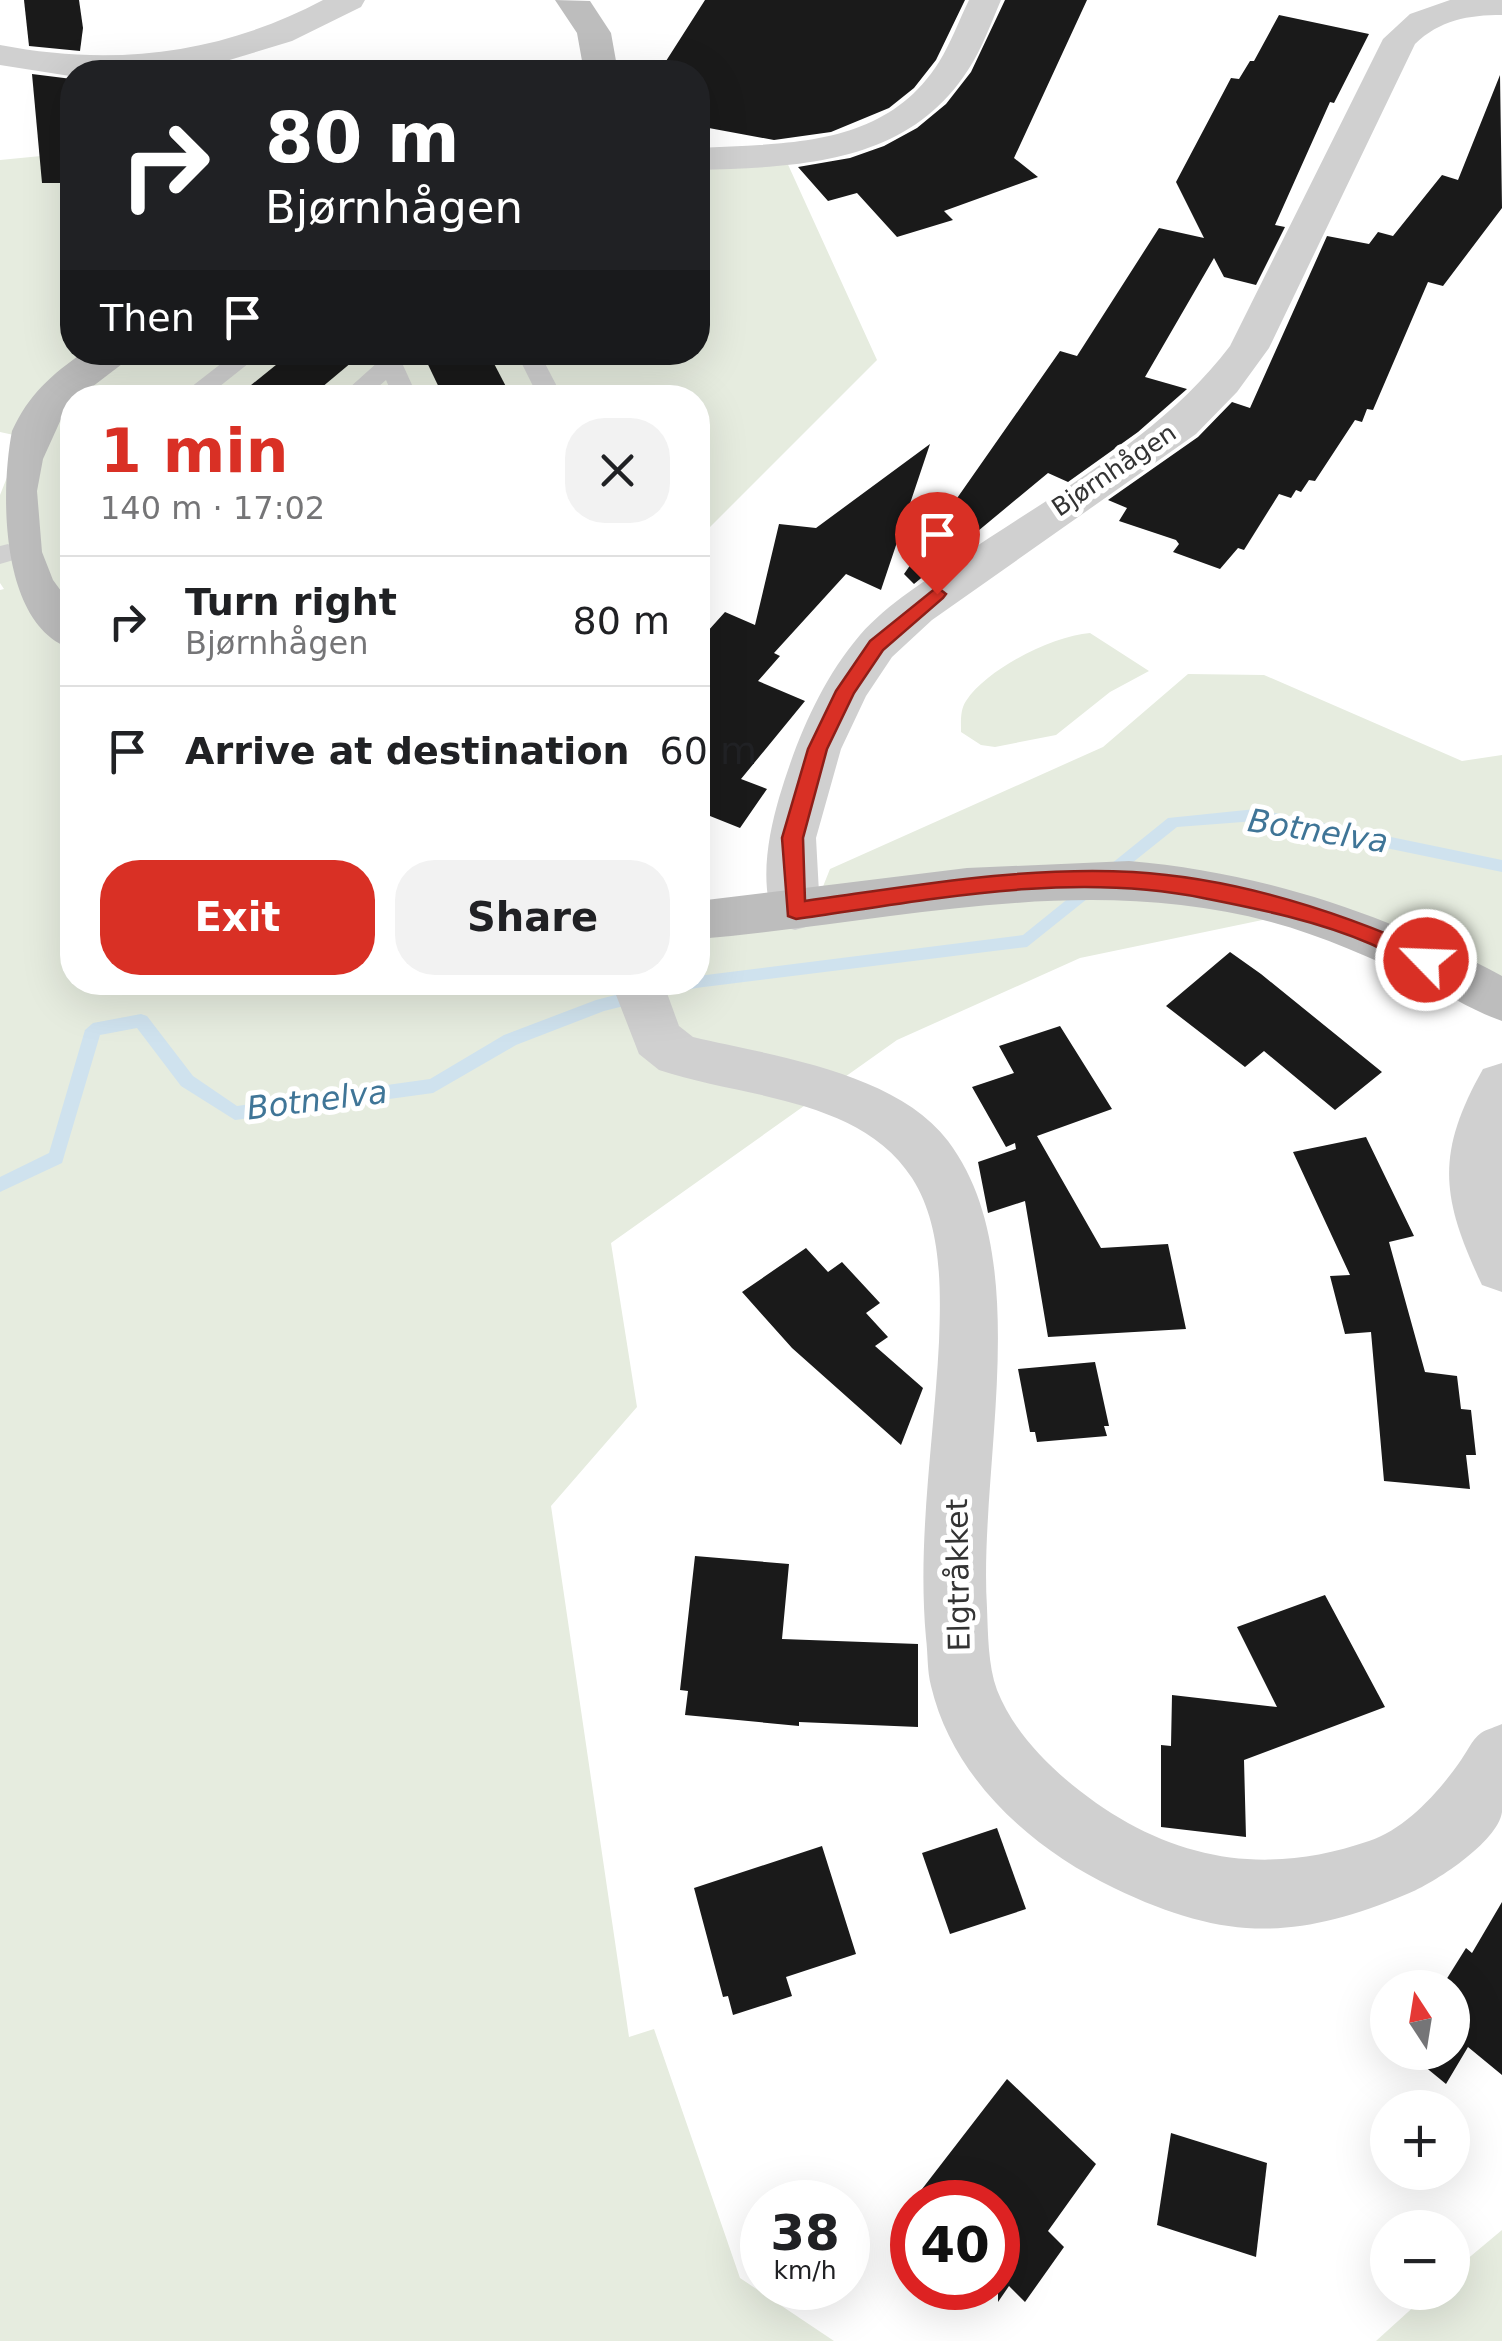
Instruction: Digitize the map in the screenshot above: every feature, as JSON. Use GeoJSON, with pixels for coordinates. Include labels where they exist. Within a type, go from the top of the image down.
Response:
{"type":"FeatureCollection","features":[{"type":"Feature","properties":{"kind":"street"},"geometry":{"type":"LineString","coordinates":[[169,60],[205,56],[282,34],[349,0]]}},
{"type":"Feature","properties":{"kind":"street"},"geometry":{"type":"LineString","coordinates":[[571,0],[588,17],[597,36],[600,60]]}},
{"type":"Feature","properties":{"kind":"street"},"geometry":{"type":"LineString","coordinates":[[710,158],[816,154],[840,150],[882,133],[926,100],[952,69],[985,0]]}},
{"type":"Feature","properties":{"kind":"street","name":"Bjørnhågen"},"geometry":{"type":"LineString","coordinates":[[796,910],[792,838],[817,749],[846,691],[876,646],[916,608],[1182,425],[1249,348],[1400,39],[1416,22],[1438,12],[1460,6],[1502,5]]}},
{"type":"Feature","properties":{"kind":"street"},"geometry":{"type":"LineString","coordinates":[[0,54],[60,64]]}},
{"type":"Feature","properties":{"kind":"street"},"geometry":{"type":"LineString","coordinates":[[67,385],[92,365]]}},
{"type":"Feature","properties":{"kind":"street"},"geometry":{"type":"LineString","coordinates":[[60,391],[50,399],[14,455],[2,493],[4,554],[36,600],[60,623]]}},
{"type":"Feature","properties":{"kind":"street"},"geometry":{"type":"LineString","coordinates":[[710,919],[975,885],[1132,880],[1199,889],[1291,910],[1372,936],[1453,972],[1502,1000]]}},
{"type":"Feature","properties":{"kind":"street","name":"Elgtråkket"},"geometry":{"type":"LineString","coordinates":[[642,995],[658,1039],[678,1055],[859,1102],[896,1121],[927,1154],[955,1206],[966,1271],[969,1336],[954,1514],[953,1605],[964,1690],[991,1747],[1018,1779],[1087,1838],[1158,1875],[1234,1895],[1306,1893],[1392,1866],[1452,1825],[1485,1786],[1502,1758]]}},
{"type":"Feature","properties":{"kind":"street"},"geometry":{"type":"LineString","coordinates":[[1502,1085],[1482,1116],[1472,1155],[1476,1198],[1502,1267]]}},
{"type":"Feature","properties":{"kind":"lane"},"geometry":{"type":"LineString","coordinates":[[207,385],[234,365]]}},
{"type":"Feature","properties":{"kind":"lane"},"geometry":{"type":"LineString","coordinates":[[362,385],[381,365]]}},
{"type":"Feature","properties":{"kind":"shaded area"},"geometry":{"type":"Polygon","coordinates":[[[60,154],[60,365],[710,365],[710,163],[785,158],[877,360],[710,527],[710,385],[60,385],[60,995],[710,995],[710,905],[822,889],[830,869],[1103,747],[1188,674],[1264,675],[1462,761],[1502,755],[1502,994],[1277,917],[1080,958],[897,1040],[611,1243],[637,1407],[551,1506],[629,2037],[654,2029],[740,2278],[740,2310],[788,2310],[834,2341],[0,2341],[0,590],[4,589],[0,583],[0,495],[23,437],[0,432],[0,160],[60,154]]]}},
{"type":"Feature","properties":{"kind":"shaded area"},"geometry":{"type":"Polygon","coordinates":[[[1090,633],[1149,671],[1110,692],[1056,735],[995,747],[981,745],[961,732],[964,704],[989,677],[1040,647],[1090,633]]]}},
{"type":"Feature","properties":{"kind":"shaded area"},"geometry":{"type":"Polygon","coordinates":[[[1502,2230],[1502,2341],[1376,2341],[1410,2310],[1470,2310],[1470,2257],[1502,2230]]]}},
{"type":"Feature","properties":{"kind":"building"},"geometry":{"type":"Polygon","coordinates":[[[24,0],[79,0],[83,28],[80,51],[29,46],[24,0]]]}},
{"type":"Feature","properties":{"kind":"building"},"geometry":{"type":"Polygon","coordinates":[[[705,0],[965,0],[936,60],[914,88],[889,108],[831,132],[774,140],[710,128],[710,60],[667,60],[705,0]]]}},
{"type":"Feature","properties":{"kind":"building"},"geometry":{"type":"Polygon","coordinates":[[[1005,0],[1087,0],[1014,158],[1038,177],[944,211],[953,220],[897,237],[857,193],[828,201],[798,167],[850,158],[917,128],[946,104],[971,72],[1005,0]]]}},
{"type":"Feature","properties":{"kind":"building"},"geometry":{"type":"Polygon","coordinates":[[[1279,15],[1369,34],[1334,103],[1330,102],[1275,225],[1285,227],[1256,285],[1224,277],[1214,258],[1145,377],[1187,389],[1138,432],[1068,482],[1048,473],[914,584],[904,574],[1060,351],[1077,356],[1159,228],[1204,238],[1176,182],[1231,78],[1239,79],[1250,61],[1254,61],[1279,15]]]}},
{"type":"Feature","properties":{"kind":"building"},"geometry":{"type":"Polygon","coordinates":[[[32,74],[60,78],[60,183],[42,183],[32,74]]]}},
{"type":"Feature","properties":{"kind":"building"},"geometry":{"type":"Polygon","coordinates":[[[1500,75],[1502,208],[1443,286],[1428,282],[1373,410],[1367,409],[1362,422],[1355,420],[1315,481],[1309,480],[1291,498],[1279,494],[1244,550],[1238,548],[1220,569],[1173,552],[1179,544],[1176,540],[1119,521],[1127,508],[1108,500],[1198,437],[1232,402],[1250,408],[1327,236],[1369,244],[1378,232],[1393,236],[1442,175],[1458,180],[1500,75]]]}},
{"type":"Feature","properties":{"kind":"building"},"geometry":{"type":"Polygon","coordinates":[[[276,365],[348,365],[325,385],[251,385],[276,365]]]}},
{"type":"Feature","properties":{"kind":"building"},"geometry":{"type":"Polygon","coordinates":[[[428,365],[495,365],[505,385],[438,385],[428,365]]]}},
{"type":"Feature","properties":{"kind":"building"},"geometry":{"type":"Polygon","coordinates":[[[930,444],[881,590],[846,574],[774,653],[780,656],[758,681],[805,701],[741,779],[767,789],[740,828],[710,816],[710,629],[725,612],[755,625],[779,524],[816,528],[930,444]]]}},
{"type":"Feature","properties":{"kind":"building"},"geometry":{"type":"Polygon","coordinates":[[[1230,952],[1382,1072],[1335,1110],[1264,1051],[1245,1067],[1166,1006],[1230,952]]]}},
{"type":"Feature","properties":{"kind":"building"},"geometry":{"type":"Polygon","coordinates":[[[1060,1026],[1112,1109],[1037,1136],[1101,1248],[1168,1244],[1186,1329],[1048,1337],[1025,1201],[988,1213],[978,1162],[1016,1149],[1015,1143],[1006,1147],[972,1087],[1014,1073],[999,1046],[1060,1026]]]}},
{"type":"Feature","properties":{"kind":"building"},"geometry":{"type":"Polygon","coordinates":[[[1366,1137],[1414,1236],[1389,1242],[1425,1372],[1457,1376],[1461,1409],[1471,1410],[1476,1455],[1466,1455],[1470,1489],[1384,1481],[1371,1332],[1345,1334],[1330,1276],[1350,1275],[1293,1152],[1366,1137]]]}},
{"type":"Feature","properties":{"kind":"building"},"geometry":{"type":"Polygon","coordinates":[[[806,1248],[828,1272],[842,1262],[880,1303],[866,1313],[888,1337],[875,1346],[923,1388],[901,1445],[792,1348],[742,1292],[806,1248]]]}},
{"type":"Feature","properties":{"kind":"building"},"geometry":{"type":"Polygon","coordinates":[[[1095,1362],[1109,1426],[1104,1426],[1107,1436],[1037,1442],[1035,1432],[1030,1432],[1018,1369],[1095,1362]]]}},
{"type":"Feature","properties":{"kind":"building"},"geometry":{"type":"Polygon","coordinates":[[[695,1556],[789,1564],[782,1639],[918,1644],[918,1727],[799,1722],[799,1726],[685,1715],[688,1691],[680,1690],[695,1556]]]}},
{"type":"Feature","properties":{"kind":"building"},"geometry":{"type":"Polygon","coordinates":[[[1325,1595],[1385,1707],[1244,1760],[1246,1837],[1161,1827],[1161,1745],[1171,1746],[1172,1695],[1277,1707],[1237,1627],[1325,1595]]]}},
{"type":"Feature","properties":{"kind":"building"},"geometry":{"type":"Polygon","coordinates":[[[997,1828],[1026,1909],[950,1934],[922,1853],[997,1828]]]}},
{"type":"Feature","properties":{"kind":"building"},"geometry":{"type":"Polygon","coordinates":[[[822,1846],[856,1954],[786,1977],[792,1996],[733,2015],[728,1996],[723,1997],[694,1888],[822,1846]]]}},
{"type":"Feature","properties":{"kind":"building"},"geometry":{"type":"Polygon","coordinates":[[[1502,1902],[1502,2075],[1470,2049],[1470,1970],[1452,1970],[1466,1948],[1472,1953],[1502,1902]]]}},
{"type":"Feature","properties":{"kind":"building"},"geometry":{"type":"Polygon","coordinates":[[[1429,2070],[1454,2070],[1446,2084],[1429,2070]]]}},
{"type":"Feature","properties":{"kind":"building"},"geometry":{"type":"Polygon","coordinates":[[[1007,2079],[1096,2164],[1048,2231],[1064,2247],[1025,2302],[1020,2297],[1020,2180],[929,2180],[1007,2079]]]}},
{"type":"Feature","properties":{"kind":"building"},"geometry":{"type":"Polygon","coordinates":[[[1171,2133],[1267,2163],[1256,2257],[1157,2225],[1171,2133]]]}},
{"type":"Feature","properties":{"kind":"waterway","name":"Botnelva"},"geometry":{"type":"LineString","coordinates":[[710,981],[1027,941],[1173,822],[1256,815],[1502,866]]}},
{"type":"Feature","properties":{"kind":"waterway","name":"Botnelva"},"geometry":{"type":"LineString","coordinates":[[0,1185],[56,1158],[93,1030],[141,1021],[187,1081],[235,1113],[433,1086],[510,1040],[602,1005],[642,995]]}},
{"type":"Feature","properties":{"kind":"route"},"geometry":{"type":"LineString","coordinates":[[937,594],[876,646],[846,691],[817,749],[792,838],[796,910],[975,885],[1132,880],[1199,889],[1291,910],[1372,936],[1426,960]]}}]}
